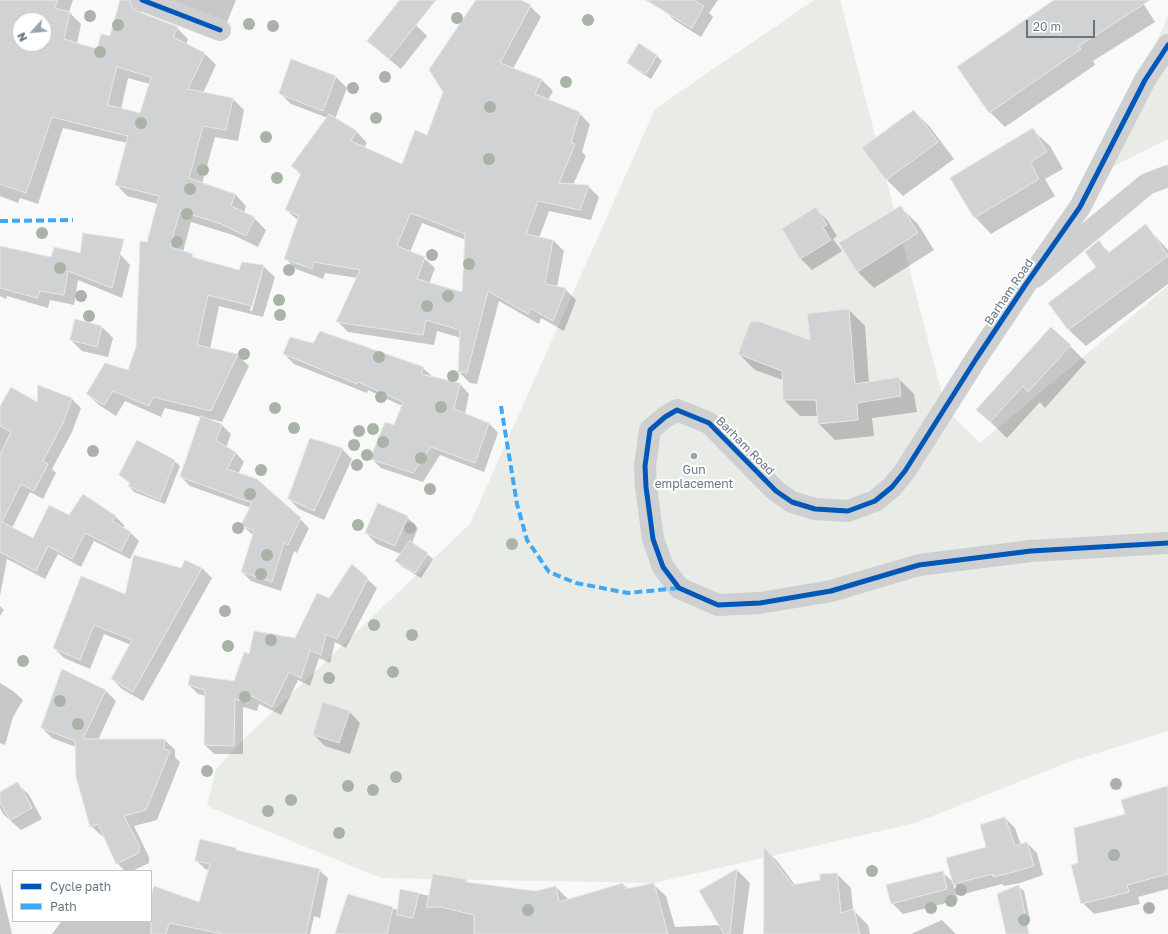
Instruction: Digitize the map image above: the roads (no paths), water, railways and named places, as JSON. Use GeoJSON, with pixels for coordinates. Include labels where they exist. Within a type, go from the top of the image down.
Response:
{"type":"FeatureCollection","features":[{"type":"Feature","properties":{"kind":"street"},"geometry":{"type":"LineString","coordinates":[[142,0],[220,30]]}},
{"type":"Feature","properties":{"kind":"street","name":"Barham Road"},"geometry":{"type":"LineString","coordinates":[[1168,46],[1145,80],[1080,207],[976,358],[905,471],[892,487],[875,501],[848,511],[815,509],[792,502],[776,490],[708,423],[677,410],[665,417],[650,430],[645,466],[646,487],[653,539],[663,567],[679,588],[718,605],[760,603],[831,591],[919,565],[1031,551],[1168,542]]}},
{"type":"Feature","properties":{"kind":"street"},"geometry":{"type":"LineString","coordinates":[[1026,284],[1147,184],[1168,176]]}},
{"type":"Feature","properties":{"kind":"place","name":"Gun emplacement"},"geometry":{"type":"Point","coordinates":[694,456]}}]}
